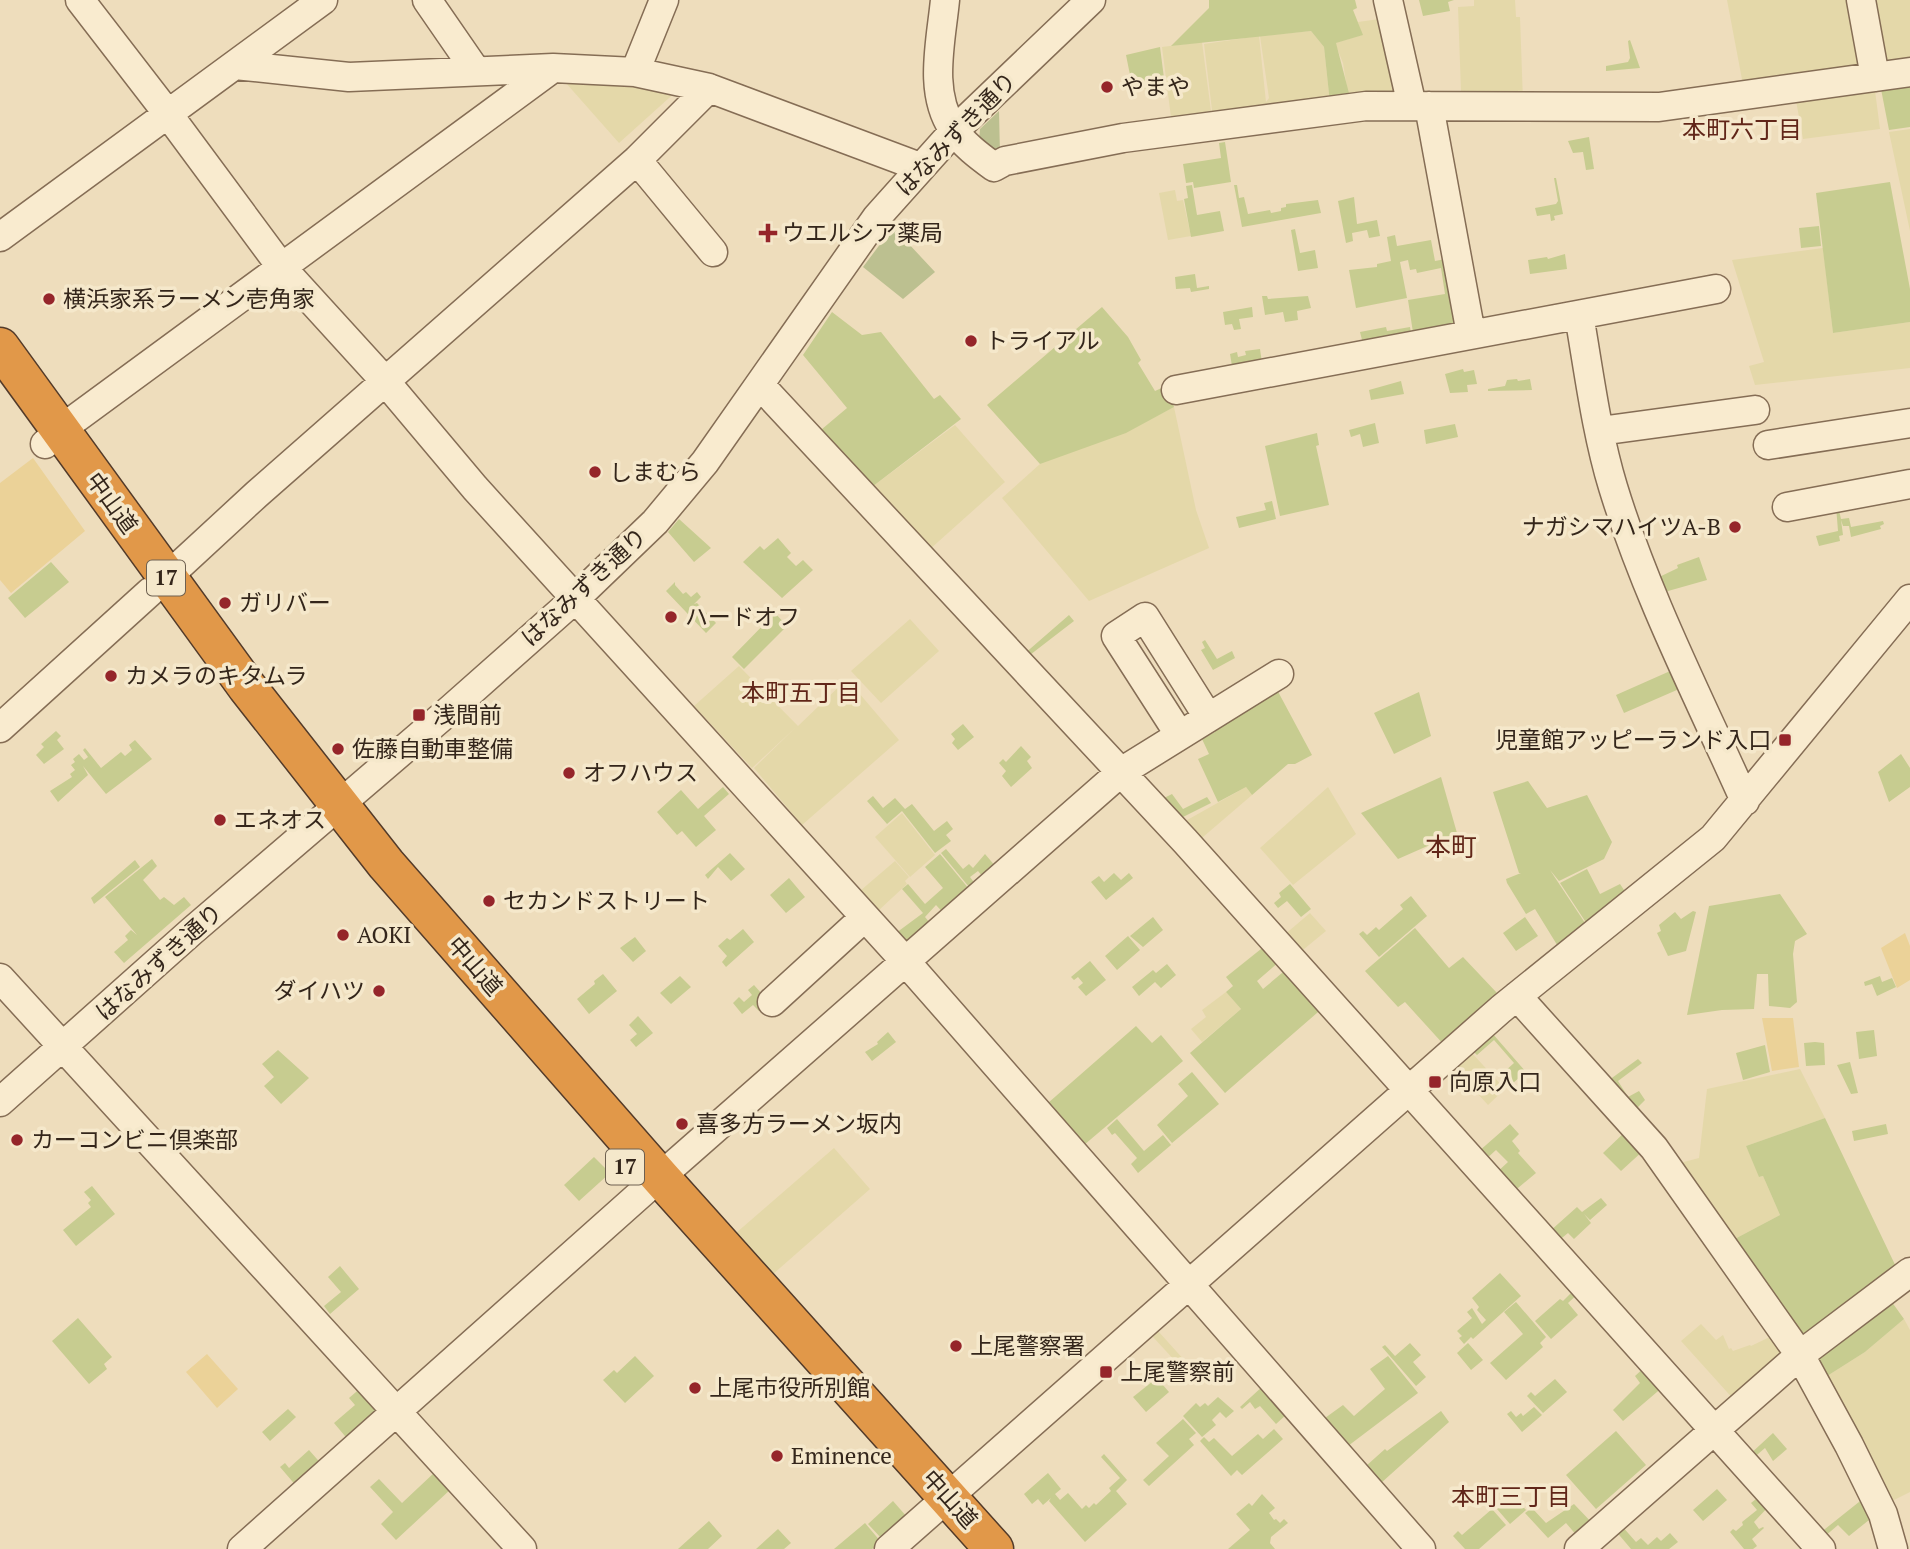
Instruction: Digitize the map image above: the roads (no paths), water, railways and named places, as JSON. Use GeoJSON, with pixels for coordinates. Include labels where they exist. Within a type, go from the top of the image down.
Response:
{"type":"FeatureCollection","features":[{"type":"Feature","properties":{"kind":"highway","name":"中山道"},"geometry":{"type":"LineString","coordinates":[[0,347],[52,437],[158,585],[255,735],[330,812],[653,1184],[938,1505],[994,1549]]}},
{"type":"Feature","properties":{"kind":"highway","name":"中山道"},"geometry":{"type":"LineString","coordinates":[[0,380],[52,437]]}},
{"type":"Feature","properties":{"kind":"highway","name":"中山道"},"geometry":{"type":"LineString","coordinates":[[938,1505],[960,1549]]}},
{"type":"Feature","properties":{"kind":"street"},"geometry":{"type":"LineString","coordinates":[[80,0],[282,268],[385,381],[475,488],[906,962],[1421,1549]]}},
{"type":"Feature","properties":{"kind":"street"},"geometry":{"type":"LineString","coordinates":[[0,237],[323,0]]}},
{"type":"Feature","properties":{"kind":"street"},"geometry":{"type":"LineString","coordinates":[[427,0],[476,71]]}},
{"type":"Feature","properties":{"kind":"street"},"geometry":{"type":"LineString","coordinates":[[635,72],[664,0]]}},
{"type":"Feature","properties":{"kind":"street"},"geometry":{"type":"LineString","coordinates":[[945,0],[938,78],[943,112],[954,131],[993,167],[1004,161],[1123,138],[1317,111],[1367,106],[1659,107],[1910,72]]}},
{"type":"Feature","properties":{"kind":"street","name":"はなみずき通り"},"geometry":{"type":"LineString","coordinates":[[0,1102],[192,931],[576,598],[655,522],[705,462],[877,217],[954,131],[1091,0]]}},
{"type":"Feature","properties":{"kind":"street"},"geometry":{"type":"LineString","coordinates":[[1388,0],[1420,106],[1471,334]]}},
{"type":"Feature","properties":{"kind":"street"},"geometry":{"type":"LineString","coordinates":[[1861,0],[1875,78]]}},
{"type":"Feature","properties":{"kind":"street"},"geometry":{"type":"LineString","coordinates":[[235,65],[349,77],[553,68],[635,72],[709,88],[920,167]]}},
{"type":"Feature","properties":{"kind":"street"},"geometry":{"type":"LineString","coordinates":[[52,437],[553,68]]}},
{"type":"Feature","properties":{"kind":"street"},"geometry":{"type":"LineString","coordinates":[[0,728],[385,381],[637,160],[709,88]]}},
{"type":"Feature","properties":{"kind":"street"},"geometry":{"type":"LineString","coordinates":[[637,160],[713,252]]}},
{"type":"Feature","properties":{"kind":"street"},"geometry":{"type":"LineString","coordinates":[[1176,390],[1716,289]]}},
{"type":"Feature","properties":{"kind":"street"},"geometry":{"type":"LineString","coordinates":[[1579,315],[1612,485],[1631,541],[1745,801]]}},
{"type":"Feature","properties":{"kind":"street"},"geometry":{"type":"LineString","coordinates":[[760,385],[1121,772],[1821,1549]]}},
{"type":"Feature","properties":{"kind":"street"},"geometry":{"type":"LineString","coordinates":[[1600,431],[1755,410]]}},
{"type":"Feature","properties":{"kind":"street"},"geometry":{"type":"LineString","coordinates":[[1768,445],[1910,424]]}},
{"type":"Feature","properties":{"kind":"street"},"geometry":{"type":"LineString","coordinates":[[1787,507],[1910,484]]}},
{"type":"Feature","properties":{"kind":"street"},"geometry":{"type":"LineString","coordinates":[[889,1549],[1517,996],[1713,838],[1910,599]]}},
{"type":"Feature","properties":{"kind":"street"},"geometry":{"type":"LineString","coordinates":[[1179,734],[1116,636],[1145,617],[1208,717]]}},
{"type":"Feature","properties":{"kind":"street"},"geometry":{"type":"LineString","coordinates":[[242,1549],[394,1411],[1121,772],[1279,674]]}},
{"type":"Feature","properties":{"kind":"street"},"geometry":{"type":"LineString","coordinates":[[772,1002],[865,918]]}},
{"type":"Feature","properties":{"kind":"street"},"geometry":{"type":"LineString","coordinates":[[0,978],[522,1549]]}},
{"type":"Feature","properties":{"kind":"street"},"geometry":{"type":"LineString","coordinates":[[1517,996],[1654,1148],[1800,1355],[1849,1444],[1883,1514],[1893,1549]]}},
{"type":"Feature","properties":{"kind":"street"},"geometry":{"type":"LineString","coordinates":[[1579,1549],[1800,1355],[1910,1272]]}},
{"type":"Feature","properties":{"kind":"place","name":"やまや"},"geometry":{"type":"Point","coordinates":[1107,87]}},
{"type":"Feature","properties":{"kind":"place","name":"ウエルシア薬局"},"geometry":{"type":"Point","coordinates":[768,233]}},
{"type":"Feature","properties":{"kind":"place","name":"横浜家系ラーメン壱角家"},"geometry":{"type":"Point","coordinates":[49,299]}},
{"type":"Feature","properties":{"kind":"place","name":"トライアル"},"geometry":{"type":"Point","coordinates":[971,341]}},
{"type":"Feature","properties":{"kind":"place","name":"しまむら"},"geometry":{"type":"Point","coordinates":[595,472]}},
{"type":"Feature","properties":{"kind":"place","name":"ナガシマハイツA-B"},"geometry":{"type":"Point","coordinates":[1735,527]}},
{"type":"Feature","properties":{"kind":"place","name":"ガリバー"},"geometry":{"type":"Point","coordinates":[225,603]}},
{"type":"Feature","properties":{"kind":"place","name":"ハードオフ"},"geometry":{"type":"Point","coordinates":[671,617]}},
{"type":"Feature","properties":{"kind":"place","name":"カメラのキタムラ"},"geometry":{"type":"Point","coordinates":[111,676]}},
{"type":"Feature","properties":{"kind":"place","name":"浅間前"},"geometry":{"type":"Point","coordinates":[419,715]}},
{"type":"Feature","properties":{"kind":"place","name":"児童館アッピーランド入口"},"geometry":{"type":"Point","coordinates":[1785,740]}},
{"type":"Feature","properties":{"kind":"place","name":"佐藤自動車整備"},"geometry":{"type":"Point","coordinates":[338,749]}},
{"type":"Feature","properties":{"kind":"place","name":"オフハウス"},"geometry":{"type":"Point","coordinates":[569,773]}},
{"type":"Feature","properties":{"kind":"place","name":"エネオス"},"geometry":{"type":"Point","coordinates":[220,820]}},
{"type":"Feature","properties":{"kind":"place","name":"セカンドストリート"},"geometry":{"type":"Point","coordinates":[489,901]}},
{"type":"Feature","properties":{"kind":"place","name":"AOKI"},"geometry":{"type":"Point","coordinates":[343,935]}},
{"type":"Feature","properties":{"kind":"place","name":"ダイハツ"},"geometry":{"type":"Point","coordinates":[379,991]}},
{"type":"Feature","properties":{"kind":"place","name":"向原入口"},"geometry":{"type":"Point","coordinates":[1435,1082]}},
{"type":"Feature","properties":{"kind":"place","name":"喜多方ラーメン坂内"},"geometry":{"type":"Point","coordinates":[682,1124]}},
{"type":"Feature","properties":{"kind":"place","name":"カーコンビニ倶楽部"},"geometry":{"type":"Point","coordinates":[17,1140]}},
{"type":"Feature","properties":{"kind":"place","name":"上尾警察署"},"geometry":{"type":"Point","coordinates":[956,1346]}},
{"type":"Feature","properties":{"kind":"place","name":"上尾警察前"},"geometry":{"type":"Point","coordinates":[1106,1372]}},
{"type":"Feature","properties":{"kind":"place","name":"上尾市役所別館"},"geometry":{"type":"Point","coordinates":[695,1388]}},
{"type":"Feature","properties":{"kind":"place","name":"Eminence"},"geometry":{"type":"Point","coordinates":[777,1456]}},
{"type":"Feature","properties":{"kind":"district","name":"本町六丁目"},"geometry":{"type":"Point","coordinates":[1742,130]}},
{"type":"Feature","properties":{"kind":"district","name":"本町五丁目"},"geometry":{"type":"Point","coordinates":[801,693]}},
{"type":"Feature","properties":{"kind":"district","name":"本町"},"geometry":{"type":"Point","coordinates":[1451,847]}},
{"type":"Feature","properties":{"kind":"district","name":"本町三丁目"},"geometry":{"type":"Point","coordinates":[1511,1497]}}]}
